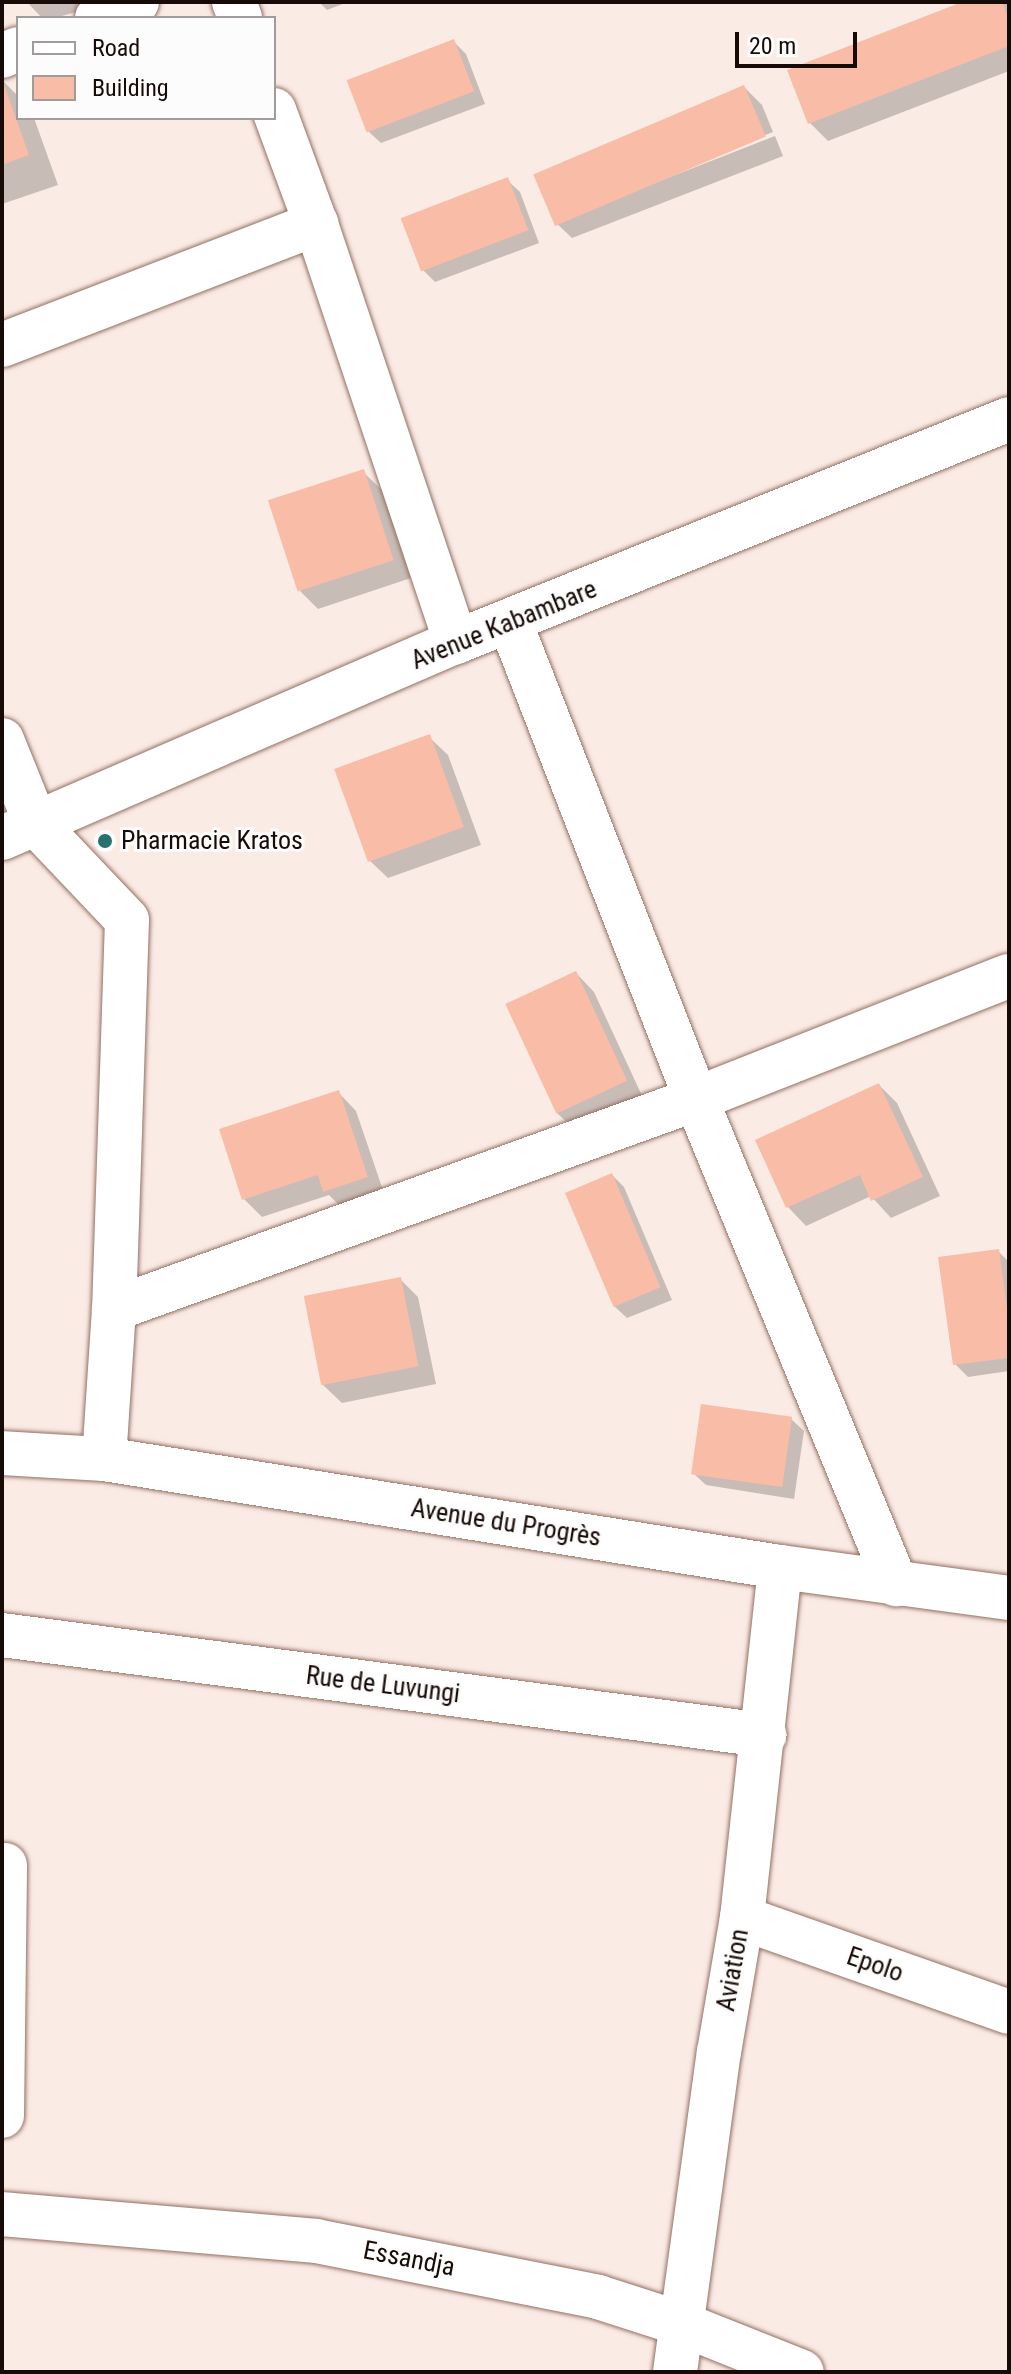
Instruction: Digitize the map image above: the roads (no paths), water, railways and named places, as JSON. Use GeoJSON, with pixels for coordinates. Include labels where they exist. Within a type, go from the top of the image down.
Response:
{"type":"FeatureCollection","features":[{"type":"Feature","properties":{"kind":"street"},"geometry":{"type":"LineString","coordinates":[[102,16],[137,2]]}},
{"type":"Feature","properties":{"kind":"street"},"geometry":{"type":"LineString","coordinates":[[276,115],[316,224],[456,642]]}},
{"type":"Feature","properties":{"kind":"street"},"geometry":{"type":"LineString","coordinates":[[2,345],[316,224]]}},
{"type":"Feature","properties":{"kind":"street","name":"Avenue Kabambare"},"geometry":{"type":"LineString","coordinates":[[19,831],[456,642],[1009,419]]}},
{"type":"Feature","properties":{"kind":"street"},"geometry":{"type":"LineString","coordinates":[[510,622],[696,1099],[896,1584]]}},
{"type":"Feature","properties":{"kind":"street"},"geometry":{"type":"LineString","coordinates":[[2,740],[19,831],[127,920],[114,1309],[104,1459]]}},
{"type":"Feature","properties":{"kind":"street"},"geometry":{"type":"LineString","coordinates":[[114,1309],[696,1099],[1009,976]]}},
{"type":"Feature","properties":{"kind":"street","name":"Avenue du Progrès"},"geometry":{"type":"LineString","coordinates":[[2,1453],[104,1459],[780,1567],[1009,1598]]}},
{"type":"Feature","properties":{"kind":"street","name":"Aviation"},"geometry":{"type":"LineString","coordinates":[[675,2372],[679,2323],[742,1918],[780,1567]]}},
{"type":"Feature","properties":{"kind":"street","name":"Rue de Luvungi"},"geometry":{"type":"LineString","coordinates":[[2,1635],[764,1735]]}},
{"type":"Feature","properties":{"kind":"street"},"geometry":{"type":"LineString","coordinates":[[2,2116],[5,1865]]}},
{"type":"Feature","properties":{"kind":"street","name":"Epolo"},"geometry":{"type":"LineString","coordinates":[[742,1918],[1009,2012]]}},
{"type":"Feature","properties":{"kind":"street","name":"Essandja"},"geometry":{"type":"LineString","coordinates":[[2,2214],[316,2241],[598,2297],[679,2323],[802,2372]]}},
{"type":"Feature","properties":{"kind":"place","name":"Pharmacie Kratos"},"geometry":{"type":"Point","coordinates":[105,841]}}]}
